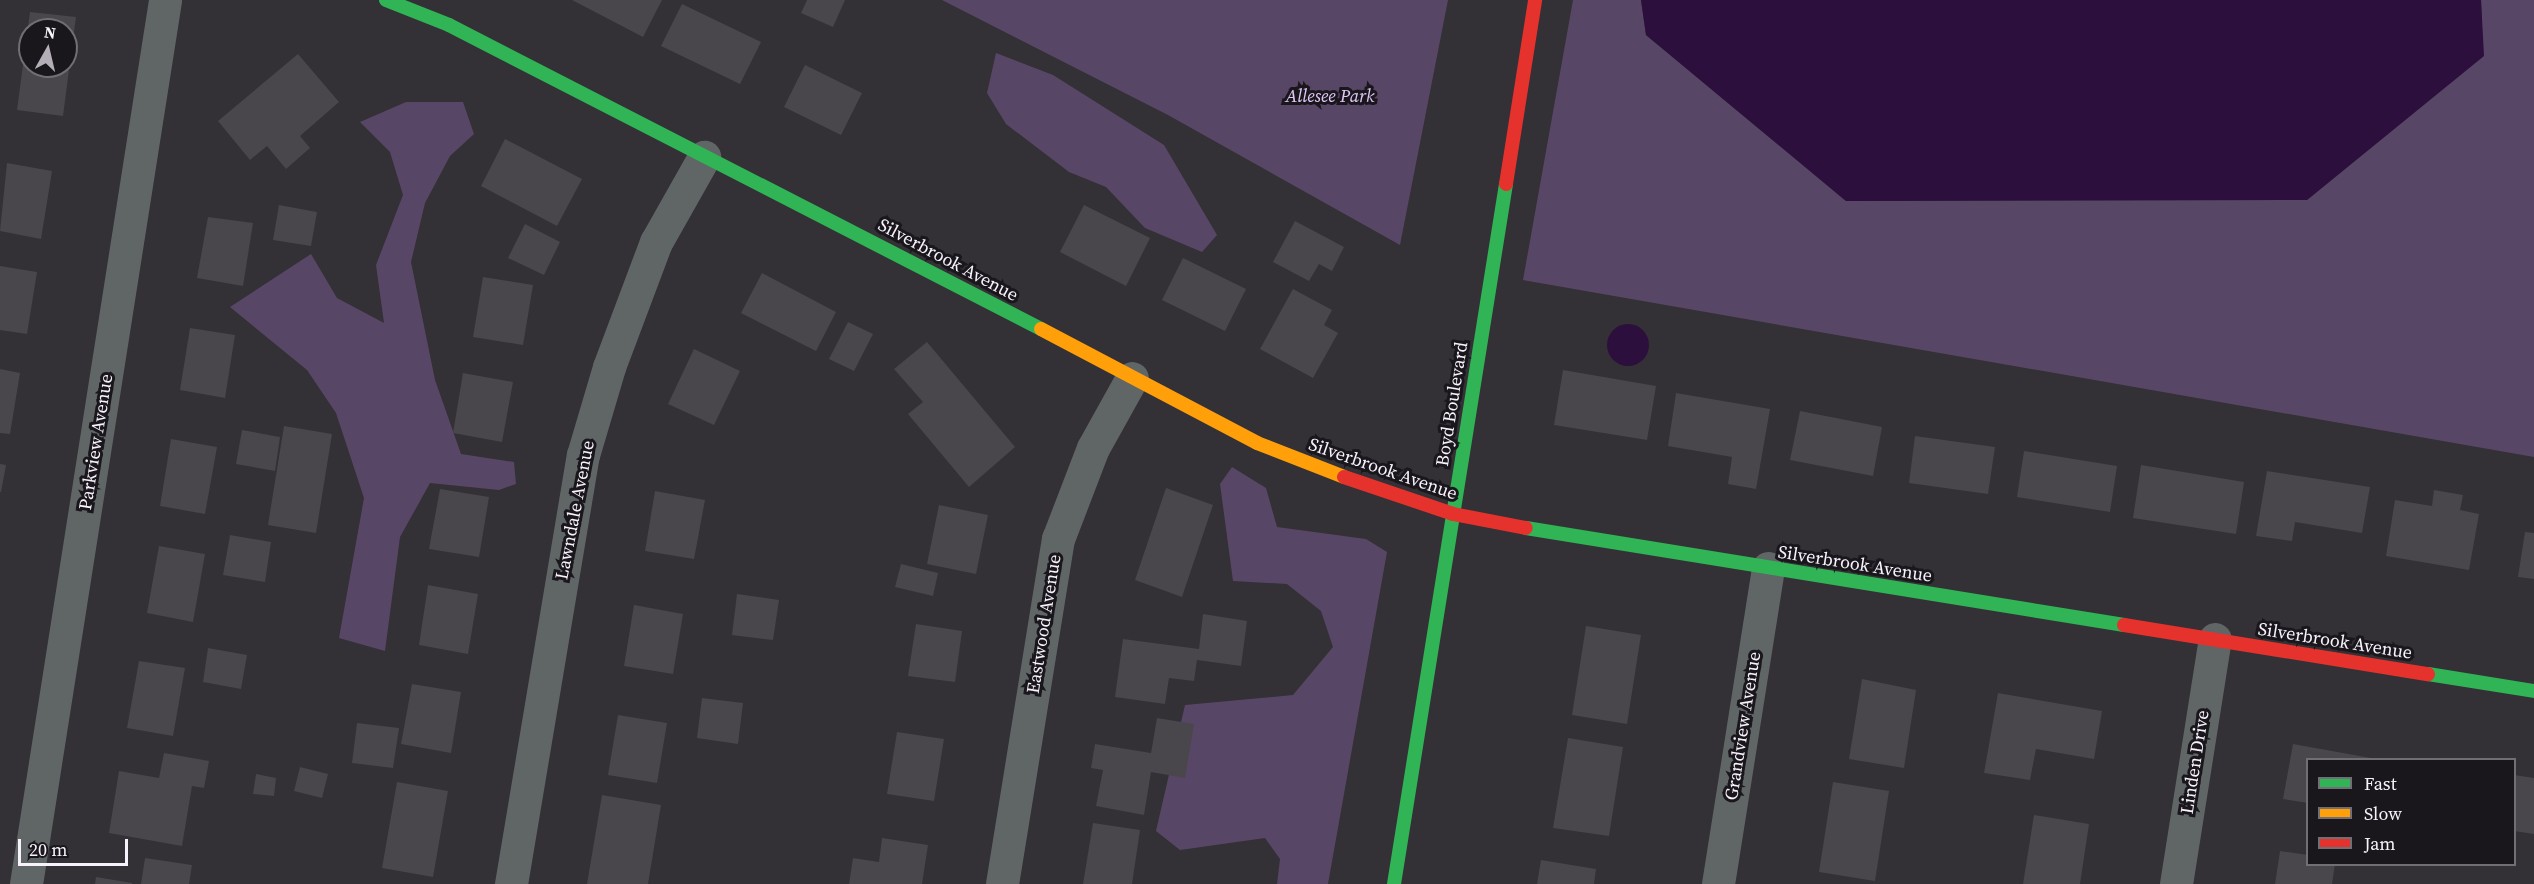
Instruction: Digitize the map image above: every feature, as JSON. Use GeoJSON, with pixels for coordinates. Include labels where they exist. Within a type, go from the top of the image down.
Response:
{"type":"FeatureCollection","features":[{"type":"Feature","properties":{"kind":"street","name":"Parkview Avenue"},"geometry":{"type":"LineString","coordinates":[[26,884],[165,0]]}},
{"type":"Feature","properties":{"kind":"street","name":"Silverbrook Avenue"},"geometry":{"type":"LineString","coordinates":[[386,0],[449,25],[704,157],[926,268],[1257,442],[1380,491],[1453,514],[1768,568],[2534,691]]}},
{"type":"Feature","properties":{"kind":"street","name":"Boyd Boulevard"},"geometry":{"type":"LineString","coordinates":[[1394,884],[1535,0]]}},
{"type":"Feature","properties":{"kind":"street","name":"Lawndale Avenue"},"geometry":{"type":"LineString","coordinates":[[511,884],[583,455],[609,367],[657,242],[704,157]]}},
{"type":"Feature","properties":{"kind":"street","name":"Eastwood Avenue"},"geometry":{"type":"LineString","coordinates":[[1002,884],[1058,539],[1093,448],[1132,378]]}},
{"type":"Feature","properties":{"kind":"street","name":"Grandview Avenue"},"geometry":{"type":"LineString","coordinates":[[1718,884],[1768,568]]}},
{"type":"Feature","properties":{"kind":"street","name":"Linden Drive"},"geometry":{"type":"LineString","coordinates":[[2175,884],[2215,639]]}},
{"type":"Feature","properties":{"kind":"green space","name":"Allesee Park"},"geometry":{"type":"Polygon","coordinates":[[[942,0],[1448,0],[1400,245],[1168,115],[942,0]]]}},
{"type":"Feature","properties":{"kind":"green space"},"geometry":{"type":"Polygon","coordinates":[[[1573,0],[1641,0],[1646,35],[1846,201],[2307,200],[2483,56],[2481,0],[2534,0],[2534,457],[1523,280],[1573,0]]]}},
{"type":"Feature","properties":{"kind":"green space"},"geometry":{"type":"Polygon","coordinates":[[[996,53],[1053,75],[1164,145],[1217,235],[1202,252],[1145,228],[1106,187],[1069,172],[1006,124],[987,93],[996,53]]]}},
{"type":"Feature","properties":{"kind":"green space"},"geometry":{"type":"Polygon","coordinates":[[[406,102],[463,102],[474,134],[450,156],[425,203],[411,262],[435,380],[461,454],[514,462],[516,484],[499,490],[430,483],[400,537],[385,651],[339,638],[364,498],[336,413],[307,370],[230,307],[311,254],[337,298],[384,323],[376,265],[403,195],[390,152],[360,122],[406,102]]]}},
{"type":"Feature","properties":{"kind":"green space"},"geometry":{"type":"Polygon","coordinates":[[[1232,467],[1266,488],[1277,527],[1366,539],[1387,552],[1328,884],[1277,884],[1280,859],[1265,838],[1180,850],[1156,831],[1185,705],[1293,695],[1333,647],[1321,611],[1287,584],[1233,581],[1220,484],[1232,467]]]}},
{"type":"Feature","properties":{"kind":"shaded area"},"geometry":{"type":"Polygon","coordinates":[[[1641,0],[2481,0],[2484,56],[2307,200],[1846,201],[1646,35],[1641,0]]]}},
{"type":"Feature","properties":{"kind":"shaded area"},"geometry":{"type":"Polygon","coordinates":[[[1628,324],[1636,325],[1643,330],[1648,337],[1648,353],[1643,360],[1636,365],[1628,366],[1620,365],[1613,360],[1608,353],[1607,345],[1608,337],[1613,330],[1620,325],[1628,324]]]}},
{"type":"Feature","properties":{"kind":"building"},"geometry":{"type":"Polygon","coordinates":[[[572,0],[662,0],[643,37],[572,0]]]}},
{"type":"Feature","properties":{"kind":"building"},"geometry":{"type":"Polygon","coordinates":[[[807,0],[845,0],[833,27],[801,13],[807,0]]]}},
{"type":"Feature","properties":{"kind":"building"},"geometry":{"type":"Polygon","coordinates":[[[682,4],[761,42],[740,84],[661,46],[682,4]]]}},
{"type":"Feature","properties":{"kind":"building"},"geometry":{"type":"Polygon","coordinates":[[[30,12],[76,18],[29,18],[30,12]]]}},
{"type":"Feature","properties":{"kind":"building"},"geometry":{"type":"Polygon","coordinates":[[[298,54],[339,102],[300,136],[310,148],[286,169],[267,146],[250,160],[218,121],[298,54]]]}},
{"type":"Feature","properties":{"kind":"building"},"geometry":{"type":"Polygon","coordinates":[[[805,65],[862,93],[841,135],[784,107],[805,65]]]}},
{"type":"Feature","properties":{"kind":"building"},"geometry":{"type":"Polygon","coordinates":[[[21,78],[68,78],[63,116],[17,110],[21,78]]]}},
{"type":"Feature","properties":{"kind":"building"},"geometry":{"type":"Polygon","coordinates":[[[505,139],[582,179],[557,226],[481,186],[505,139]]]}},
{"type":"Feature","properties":{"kind":"building"},"geometry":{"type":"Polygon","coordinates":[[[7,163],[52,171],[41,239],[0,231],[7,163]]]}},
{"type":"Feature","properties":{"kind":"building"},"geometry":{"type":"Polygon","coordinates":[[[279,205],[317,212],[311,246],[273,240],[279,205]]]}},
{"type":"Feature","properties":{"kind":"building"},"geometry":{"type":"Polygon","coordinates":[[[1084,205],[1150,238],[1126,286],[1060,252],[1084,205]]]}},
{"type":"Feature","properties":{"kind":"building"},"geometry":{"type":"Polygon","coordinates":[[[208,217],[253,223],[243,286],[197,278],[208,217]]]}},
{"type":"Feature","properties":{"kind":"building"},"geometry":{"type":"Polygon","coordinates":[[[1295,221],[1344,247],[1332,271],[1319,264],[1309,281],[1273,262],[1295,221]]]}},
{"type":"Feature","properties":{"kind":"building"},"geometry":{"type":"Polygon","coordinates":[[[525,224],[560,242],[544,275],[508,258],[525,224]]]}},
{"type":"Feature","properties":{"kind":"building"},"geometry":{"type":"Polygon","coordinates":[[[1183,258],[1246,289],[1225,331],[1162,300],[1183,258]]]}},
{"type":"Feature","properties":{"kind":"building"},"geometry":{"type":"Polygon","coordinates":[[[0,266],[37,272],[27,334],[0,330],[0,266]]]}},
{"type":"Feature","properties":{"kind":"building"},"geometry":{"type":"Polygon","coordinates":[[[762,273],[836,312],[816,351],[741,313],[762,273]]]}},
{"type":"Feature","properties":{"kind":"building"},"geometry":{"type":"Polygon","coordinates":[[[483,277],[533,285],[523,345],[473,337],[483,277]]]}},
{"type":"Feature","properties":{"kind":"building"},"geometry":{"type":"Polygon","coordinates":[[[1293,289],[1332,310],[1324,325],[1338,333],[1313,378],[1260,349],[1293,289]]]}},
{"type":"Feature","properties":{"kind":"building"},"geometry":{"type":"Polygon","coordinates":[[[848,322],[873,334],[854,371],[829,359],[848,322]]]}},
{"type":"Feature","properties":{"kind":"building"},"geometry":{"type":"Polygon","coordinates":[[[190,328],[235,335],[225,398],[180,390],[190,328]]]}},
{"type":"Feature","properties":{"kind":"building"},"geometry":{"type":"Polygon","coordinates":[[[927,342],[1015,447],[969,487],[908,414],[923,402],[894,369],[927,342]]]}},
{"type":"Feature","properties":{"kind":"building"},"geometry":{"type":"Polygon","coordinates":[[[694,349],[740,371],[714,425],[668,404],[694,349]]]}},
{"type":"Feature","properties":{"kind":"building"},"geometry":{"type":"Polygon","coordinates":[[[0,369],[20,373],[10,434],[0,433],[0,369]]]}},
{"type":"Feature","properties":{"kind":"building"},"geometry":{"type":"Polygon","coordinates":[[[1563,370],[1656,386],[1647,440],[1554,425],[1563,370]]]}},
{"type":"Feature","properties":{"kind":"building"},"geometry":{"type":"Polygon","coordinates":[[[463,373],[513,382],[502,442],[453,433],[463,373]]]}},
{"type":"Feature","properties":{"kind":"building"},"geometry":{"type":"Polygon","coordinates":[[[1676,393],[1770,409],[1756,489],[1728,484],[1732,457],[1668,446],[1676,393]]]}},
{"type":"Feature","properties":{"kind":"building"},"geometry":{"type":"Polygon","coordinates":[[[1800,411],[1882,427],[1873,476],[1790,460],[1800,411]]]}},
{"type":"Feature","properties":{"kind":"building"},"geometry":{"type":"Polygon","coordinates":[[[284,426],[332,434],[316,533],[268,525],[284,426]]]}},
{"type":"Feature","properties":{"kind":"building"},"geometry":{"type":"Polygon","coordinates":[[[242,430],[280,437],[275,471],[236,464],[242,430]]]}},
{"type":"Feature","properties":{"kind":"building"},"geometry":{"type":"Polygon","coordinates":[[[1915,436],[1995,447],[1988,494],[1909,483],[1915,436]]]}},
{"type":"Feature","properties":{"kind":"building"},"geometry":{"type":"Polygon","coordinates":[[[171,439],[217,447],[205,514],[160,506],[171,439]]]}},
{"type":"Feature","properties":{"kind":"building"},"geometry":{"type":"Polygon","coordinates":[[[2024,451],[2117,466],[2110,512],[2017,497],[2024,451]]]}},
{"type":"Feature","properties":{"kind":"building"},"geometry":{"type":"Polygon","coordinates":[[[0,464],[6,465],[1,492],[0,492],[0,464]]]}},
{"type":"Feature","properties":{"kind":"building"},"geometry":{"type":"Polygon","coordinates":[[[2141,465],[2244,482],[2236,534],[2133,518],[2141,465]]]}},
{"type":"Feature","properties":{"kind":"building"},"geometry":{"type":"Polygon","coordinates":[[[2267,471],[2370,487],[2362,533],[2295,522],[2292,541],[2256,536],[2267,471]]]}},
{"type":"Feature","properties":{"kind":"building"},"geometry":{"type":"Polygon","coordinates":[[[1166,488],[1213,505],[1182,597],[1135,580],[1166,488]]]}},
{"type":"Feature","properties":{"kind":"building"},"geometry":{"type":"Polygon","coordinates":[[[440,489],[489,497],[479,557],[429,549],[440,489]]]}},
{"type":"Feature","properties":{"kind":"building"},"geometry":{"type":"Polygon","coordinates":[[[2434,490],[2463,495],[2460,510],[2479,514],[2469,570],[2386,556],[2395,500],[2432,506],[2434,490]]]}},
{"type":"Feature","properties":{"kind":"building"},"geometry":{"type":"Polygon","coordinates":[[[655,491],[705,500],[694,559],[645,551],[655,491]]]}},
{"type":"Feature","properties":{"kind":"building"},"geometry":{"type":"Polygon","coordinates":[[[939,505],[988,515],[976,574],[927,564],[939,505]]]}},
{"type":"Feature","properties":{"kind":"building"},"geometry":{"type":"Polygon","coordinates":[[[2525,532],[2534,533],[2534,579],[2518,577],[2525,532]]]}},
{"type":"Feature","properties":{"kind":"building"},"geometry":{"type":"Polygon","coordinates":[[[230,535],[271,542],[265,582],[223,575],[230,535]]]}},
{"type":"Feature","properties":{"kind":"building"},"geometry":{"type":"Polygon","coordinates":[[[159,546],[205,554],[193,622],[147,613],[159,546]]]}},
{"type":"Feature","properties":{"kind":"building"},"geometry":{"type":"Polygon","coordinates":[[[901,564],[938,573],[933,596],[895,587],[901,564]]]}},
{"type":"Feature","properties":{"kind":"building"},"geometry":{"type":"Polygon","coordinates":[[[428,585],[478,594],[468,654],[419,645],[428,585]]]}},
{"type":"Feature","properties":{"kind":"building"},"geometry":{"type":"Polygon","coordinates":[[[737,594],[779,600],[773,640],[732,635],[737,594]]]}},
{"type":"Feature","properties":{"kind":"building"},"geometry":{"type":"Polygon","coordinates":[[[634,605],[683,614],[673,674],[624,666],[634,605]]]}},
{"type":"Feature","properties":{"kind":"building"},"geometry":{"type":"Polygon","coordinates":[[[1203,614],[1247,621],[1241,666],[1197,660],[1194,681],[1169,678],[1165,704],[1115,697],[1123,639],[1199,649],[1203,614]]]}},
{"type":"Feature","properties":{"kind":"building"},"geometry":{"type":"Polygon","coordinates":[[[916,624],[962,631],[955,682],[908,676],[916,624]]]}},
{"type":"Feature","properties":{"kind":"building"},"geometry":{"type":"Polygon","coordinates":[[[1586,626],[1641,635],[1627,724],[1572,715],[1586,626]]]}},
{"type":"Feature","properties":{"kind":"building"},"geometry":{"type":"Polygon","coordinates":[[[208,648],[247,655],[241,689],[203,682],[208,648]]]}},
{"type":"Feature","properties":{"kind":"building"},"geometry":{"type":"Polygon","coordinates":[[[139,661],[185,668],[173,736],[127,728],[139,661]]]}},
{"type":"Feature","properties":{"kind":"building"},"geometry":{"type":"Polygon","coordinates":[[[1862,679],[1916,690],[1904,768],[1849,759],[1862,679]]]}},
{"type":"Feature","properties":{"kind":"building"},"geometry":{"type":"Polygon","coordinates":[[[412,684],[461,692],[451,753],[401,744],[412,684]]]}},
{"type":"Feature","properties":{"kind":"building"},"geometry":{"type":"Polygon","coordinates":[[[1998,693],[2102,711],[2094,759],[2036,749],[2030,780],[1984,773],[1998,693]]]}},
{"type":"Feature","properties":{"kind":"building"},"geometry":{"type":"Polygon","coordinates":[[[702,698],[743,703],[738,744],[697,738],[702,698]]]}},
{"type":"Feature","properties":{"kind":"building"},"geometry":{"type":"Polygon","coordinates":[[[618,715],[667,723],[657,783],[608,775],[618,715]]]}},
{"type":"Feature","properties":{"kind":"building"},"geometry":{"type":"Polygon","coordinates":[[[1157,718],[1194,724],[1185,778],[1151,772],[1144,815],[1096,806],[1103,770],[1091,768],[1095,744],[1151,753],[1157,718]]]}},
{"type":"Feature","properties":{"kind":"building"},"geometry":{"type":"Polygon","coordinates":[[[357,723],[399,728],[393,768],[352,763],[357,723]]]}},
{"type":"Feature","properties":{"kind":"building"},"geometry":{"type":"Polygon","coordinates":[[[897,732],[944,739],[934,801],[887,794],[897,732]]]}},
{"type":"Feature","properties":{"kind":"building"},"geometry":{"type":"Polygon","coordinates":[[[1568,738],[1623,747],[1609,836],[1553,828],[1568,738]]]}},
{"type":"Feature","properties":{"kind":"building"},"geometry":{"type":"Polygon","coordinates":[[[2293,744],[2371,758],[2306,758],[2306,803],[2283,799],[2293,744]]]}},
{"type":"Feature","properties":{"kind":"building"},"geometry":{"type":"Polygon","coordinates":[[[164,753],[209,761],[204,788],[192,786],[182,846],[109,833],[119,771],[159,778],[164,753]]]}},
{"type":"Feature","properties":{"kind":"building"},"geometry":{"type":"Polygon","coordinates":[[[300,767],[328,774],[322,798],[294,791],[300,767]]]}},
{"type":"Feature","properties":{"kind":"building"},"geometry":{"type":"Polygon","coordinates":[[[256,774],[276,778],[274,796],[253,794],[256,774]]]}},
{"type":"Feature","properties":{"kind":"building"},"geometry":{"type":"Polygon","coordinates":[[[2516,775],[2534,778],[2534,834],[2516,831],[2516,775]]]}},
{"type":"Feature","properties":{"kind":"building"},"geometry":{"type":"Polygon","coordinates":[[[397,782],[448,791],[433,877],[382,868],[397,782]]]}},
{"type":"Feature","properties":{"kind":"building"},"geometry":{"type":"Polygon","coordinates":[[[1833,782],[1889,791],[1875,881],[1819,872],[1833,782]]]}},
{"type":"Feature","properties":{"kind":"building"},"geometry":{"type":"Polygon","coordinates":[[[602,795],[661,805],[648,884],[587,884],[602,795]]]}},
{"type":"Feature","properties":{"kind":"building"},"geometry":{"type":"Polygon","coordinates":[[[2034,815],[2089,824],[2080,884],[2023,884],[2034,815]]]}},
{"type":"Feature","properties":{"kind":"building"},"geometry":{"type":"Polygon","coordinates":[[[1093,823],[1140,830],[1132,884],[1083,884],[1093,823]]]}},
{"type":"Feature","properties":{"kind":"building"},"geometry":{"type":"Polygon","coordinates":[[[882,838],[928,845],[922,884],[849,884],[853,858],[879,862],[882,838]]]}},
{"type":"Feature","properties":{"kind":"building"},"geometry":{"type":"Polygon","coordinates":[[[2280,851],[2306,855],[2306,866],[2335,866],[2332,884],[2275,884],[2280,851]]]}},
{"type":"Feature","properties":{"kind":"building"},"geometry":{"type":"Polygon","coordinates":[[[145,858],[192,865],[189,884],[141,884],[145,858]]]}},
{"type":"Feature","properties":{"kind":"building"},"geometry":{"type":"Polygon","coordinates":[[[1541,860],[1596,869],[1594,884],[1537,884],[1541,860]]]}},
{"type":"Feature","properties":{"kind":"building"},"geometry":{"type":"Polygon","coordinates":[[[96,877],[132,883],[132,884],[95,884],[96,877]]]}},
{"type":"Feature","properties":{"kind":"traffic: fast"},"geometry":{"type":"LineString","coordinates":[[386,0],[449,25],[1041,329]]}},
{"type":"Feature","properties":{"kind":"traffic: fast"},"geometry":{"type":"LineString","coordinates":[[1394,884],[1506,184]]}},
{"type":"Feature","properties":{"kind":"traffic: fast"},"geometry":{"type":"LineString","coordinates":[[1526,528],[2124,625]]}},
{"type":"Feature","properties":{"kind":"traffic: fast"},"geometry":{"type":"LineString","coordinates":[[2428,674],[2534,691]]}},
{"type":"Feature","properties":{"kind":"traffic: slow"},"geometry":{"type":"LineString","coordinates":[[1041,329],[1257,443],[1344,477]]}},
{"type":"Feature","properties":{"kind":"traffic: jam"},"geometry":{"type":"LineString","coordinates":[[1506,184],[1535,0]]}},
{"type":"Feature","properties":{"kind":"traffic: jam"},"geometry":{"type":"LineString","coordinates":[[1344,477],[1453,514],[1526,528]]}},
{"type":"Feature","properties":{"kind":"traffic: jam"},"geometry":{"type":"LineString","coordinates":[[2124,625],[2428,674]]}}]}
